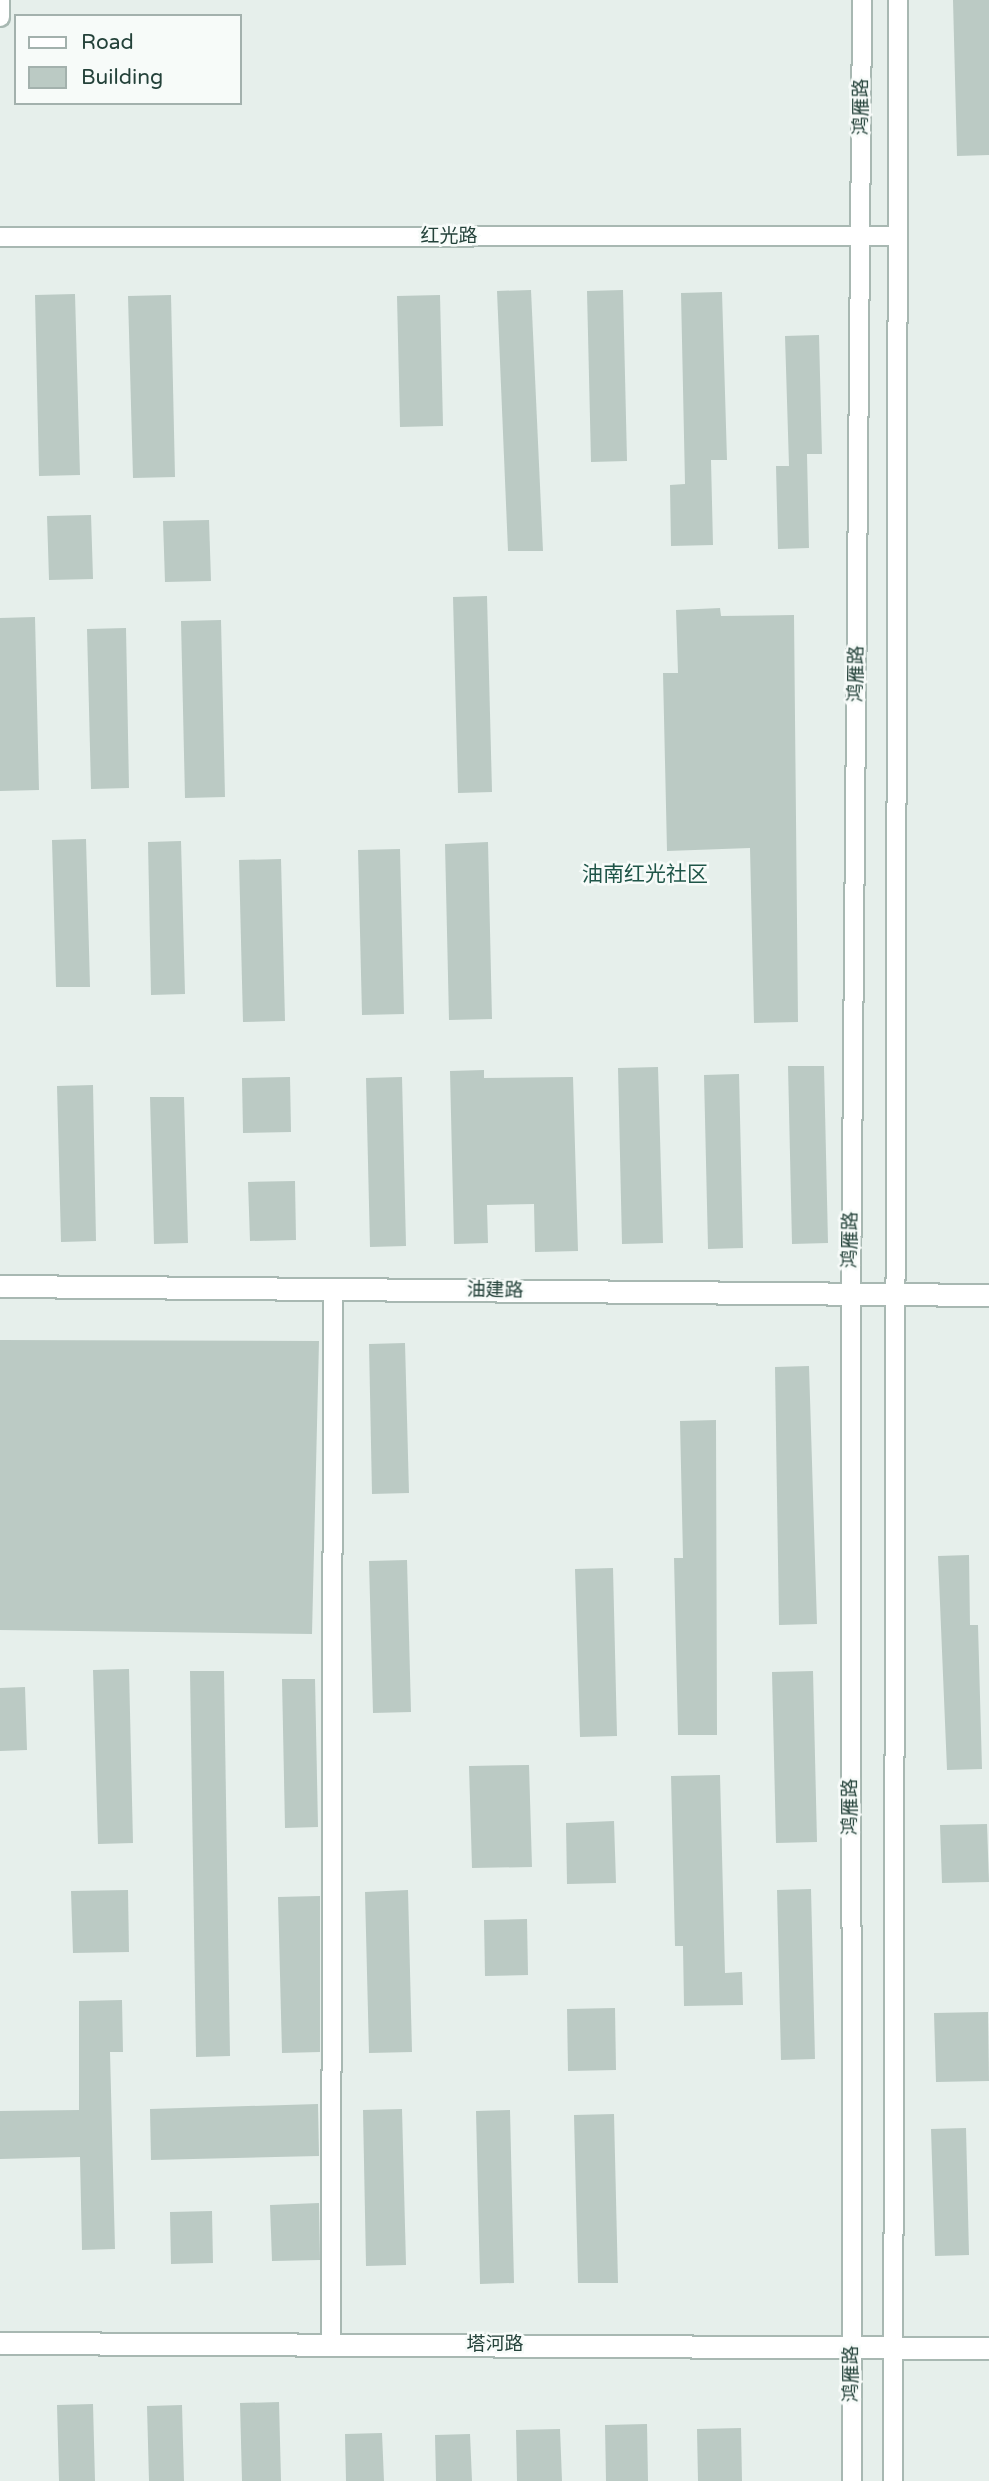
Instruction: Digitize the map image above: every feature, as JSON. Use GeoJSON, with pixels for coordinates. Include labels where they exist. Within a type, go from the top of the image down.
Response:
{"type":"FeatureCollection","features":[{"type":"Feature","properties":{"kind":"main road","name":"油建路"},"geometry":{"type":"LineString","coordinates":[[0,1286],[894,1297],[989,1295]]}},
{"type":"Feature","properties":{"kind":"main road","name":"塔河路"},"geometry":{"type":"LineString","coordinates":[[0,2343],[989,2348]]}},
{"type":"Feature","properties":{"kind":"street"},"geometry":{"type":"LineString","coordinates":[[0,0],[0,17]]}},
{"type":"Feature","properties":{"kind":"street","name":"鸿雁路"},"geometry":{"type":"LineString","coordinates":[[852,2481],[850,1296],[862,236],[862,0]]}},
{"type":"Feature","properties":{"kind":"street","name":"鸿雁路"},"geometry":{"type":"LineString","coordinates":[[892,2481],[898,0]]}},
{"type":"Feature","properties":{"kind":"street","name":"红光路"},"geometry":{"type":"LineString","coordinates":[[0,237],[897,236]]}},
{"type":"Feature","properties":{"kind":"street"},"geometry":{"type":"LineString","coordinates":[[331,2344],[333,1290]]}},
{"type":"Feature","properties":{"kind":"building"},"geometry":{"type":"Polygon","coordinates":[[[953,0],[989,0],[989,155],[957,156],[953,0]]]}},
{"type":"Feature","properties":{"kind":"building"},"geometry":{"type":"Polygon","coordinates":[[[531,290],[543,551],[508,551],[497,291],[531,290]]]}},
{"type":"Feature","properties":{"kind":"building"},"geometry":{"type":"Polygon","coordinates":[[[623,290],[627,461],[591,462],[587,291],[623,290]]]}},
{"type":"Feature","properties":{"kind":"building"},"geometry":{"type":"Polygon","coordinates":[[[722,292],[727,460],[711,460],[713,545],[671,546],[670,485],[685,484],[681,293],[722,292]]]}},
{"type":"Feature","properties":{"kind":"building"},"geometry":{"type":"Polygon","coordinates":[[[75,294],[80,475],[39,476],[35,295],[75,294]]]}},
{"type":"Feature","properties":{"kind":"building"},"geometry":{"type":"Polygon","coordinates":[[[171,295],[175,477],[133,478],[128,296],[171,295]]]}},
{"type":"Feature","properties":{"kind":"building"},"geometry":{"type":"Polygon","coordinates":[[[440,295],[443,426],[400,427],[397,296],[440,295]]]}},
{"type":"Feature","properties":{"kind":"building"},"geometry":{"type":"Polygon","coordinates":[[[819,335],[822,454],[807,454],[809,548],[778,549],[776,466],[789,466],[785,336],[819,335]]]}},
{"type":"Feature","properties":{"kind":"building"},"geometry":{"type":"Polygon","coordinates":[[[91,515],[93,579],[49,580],[47,516],[91,515]]]}},
{"type":"Feature","properties":{"kind":"building"},"geometry":{"type":"Polygon","coordinates":[[[209,520],[211,581],[165,582],[163,521],[209,520]]]}},
{"type":"Feature","properties":{"kind":"building"},"geometry":{"type":"Polygon","coordinates":[[[487,596],[492,792],[458,793],[453,597],[487,596]]]}},
{"type":"Feature","properties":{"kind":"building"},"geometry":{"type":"Polygon","coordinates":[[[720,608],[721,616],[794,615],[798,1022],[754,1023],[750,848],[667,851],[663,673],[678,673],[676,610],[720,608]]]}},
{"type":"Feature","properties":{"kind":"building"},"geometry":{"type":"Polygon","coordinates":[[[35,617],[39,790],[0,791],[0,618],[35,617]]]}},
{"type":"Feature","properties":{"kind":"building"},"geometry":{"type":"Polygon","coordinates":[[[221,620],[225,797],[185,798],[181,621],[221,620]]]}},
{"type":"Feature","properties":{"kind":"building"},"geometry":{"type":"Polygon","coordinates":[[[126,628],[129,788],[91,789],[87,629],[126,628]]]}},
{"type":"Feature","properties":{"kind":"building"},"geometry":{"type":"Polygon","coordinates":[[[86,839],[90,987],[56,987],[52,840],[86,839]]]}},
{"type":"Feature","properties":{"kind":"building"},"geometry":{"type":"Polygon","coordinates":[[[181,841],[185,994],[151,995],[148,842],[181,841]]]}},
{"type":"Feature","properties":{"kind":"building"},"geometry":{"type":"Polygon","coordinates":[[[488,842],[492,1019],[449,1020],[445,844],[488,842]]]}},
{"type":"Feature","properties":{"kind":"building"},"geometry":{"type":"Polygon","coordinates":[[[400,849],[404,1014],[362,1015],[358,850],[400,849]]]}},
{"type":"Feature","properties":{"kind":"building"},"geometry":{"type":"Polygon","coordinates":[[[281,859],[285,1021],[243,1022],[239,860],[281,859]]]}},
{"type":"Feature","properties":{"kind":"building"},"geometry":{"type":"Polygon","coordinates":[[[788,1066],[824,1066],[828,1243],[792,1244],[788,1066]]]}},
{"type":"Feature","properties":{"kind":"building"},"geometry":{"type":"Polygon","coordinates":[[[658,1067],[663,1243],[622,1244],[618,1068],[658,1067]]]}},
{"type":"Feature","properties":{"kind":"building"},"geometry":{"type":"Polygon","coordinates":[[[484,1070],[484,1078],[573,1077],[578,1251],[535,1252],[534,1204],[487,1205],[488,1243],[454,1244],[450,1071],[484,1070]]]}},
{"type":"Feature","properties":{"kind":"building"},"geometry":{"type":"Polygon","coordinates":[[[739,1074],[743,1248],[708,1249],[704,1075],[739,1074]]]}},
{"type":"Feature","properties":{"kind":"building"},"geometry":{"type":"Polygon","coordinates":[[[290,1077],[291,1132],[243,1133],[242,1078],[290,1077]]]}},
{"type":"Feature","properties":{"kind":"building"},"geometry":{"type":"Polygon","coordinates":[[[402,1077],[406,1246],[370,1247],[366,1078],[402,1077]]]}},
{"type":"Feature","properties":{"kind":"building"},"geometry":{"type":"Polygon","coordinates":[[[93,1085],[96,1241],[61,1242],[57,1086],[93,1085]]]}},
{"type":"Feature","properties":{"kind":"building"},"geometry":{"type":"Polygon","coordinates":[[[150,1097],[184,1097],[188,1243],[154,1244],[150,1097]]]}},
{"type":"Feature","properties":{"kind":"building"},"geometry":{"type":"Polygon","coordinates":[[[295,1181],[296,1240],[250,1241],[248,1182],[295,1181]]]}},
{"type":"Feature","properties":{"kind":"building"},"geometry":{"type":"Polygon","coordinates":[[[0,1340],[319,1341],[312,1634],[0,1630],[0,1340]]]}},
{"type":"Feature","properties":{"kind":"building"},"geometry":{"type":"Polygon","coordinates":[[[405,1343],[409,1493],[372,1494],[369,1344],[405,1343]]]}},
{"type":"Feature","properties":{"kind":"building"},"geometry":{"type":"Polygon","coordinates":[[[809,1366],[817,1624],[779,1625],[775,1367],[809,1366]]]}},
{"type":"Feature","properties":{"kind":"building"},"geometry":{"type":"Polygon","coordinates":[[[716,1420],[717,1735],[678,1735],[674,1558],[683,1558],[680,1421],[716,1420]]]}},
{"type":"Feature","properties":{"kind":"building"},"geometry":{"type":"Polygon","coordinates":[[[969,1555],[970,1625],[978,1625],[982,1769],[947,1770],[938,1556],[969,1555]]]}},
{"type":"Feature","properties":{"kind":"building"},"geometry":{"type":"Polygon","coordinates":[[[407,1560],[411,1712],[373,1713],[369,1561],[407,1560]]]}},
{"type":"Feature","properties":{"kind":"building"},"geometry":{"type":"Polygon","coordinates":[[[613,1568],[617,1736],[580,1737],[575,1569],[613,1568]]]}},
{"type":"Feature","properties":{"kind":"building"},"geometry":{"type":"Polygon","coordinates":[[[129,1669],[133,1843],[98,1844],[93,1670],[129,1669]]]}},
{"type":"Feature","properties":{"kind":"building"},"geometry":{"type":"Polygon","coordinates":[[[190,1671],[224,1671],[230,2056],[196,2057],[190,1671]]]}},
{"type":"Feature","properties":{"kind":"building"},"geometry":{"type":"Polygon","coordinates":[[[813,1671],[817,1842],[776,1843],[772,1672],[813,1671]]]}},
{"type":"Feature","properties":{"kind":"building"},"geometry":{"type":"Polygon","coordinates":[[[282,1679],[315,1679],[318,1827],[285,1828],[282,1679]]]}},
{"type":"Feature","properties":{"kind":"building"},"geometry":{"type":"Polygon","coordinates":[[[25,1687],[27,1750],[0,1751],[0,1688],[25,1687]]]}},
{"type":"Feature","properties":{"kind":"building"},"geometry":{"type":"Polygon","coordinates":[[[529,1765],[532,1867],[472,1868],[469,1766],[529,1765]]]}},
{"type":"Feature","properties":{"kind":"building"},"geometry":{"type":"Polygon","coordinates":[[[720,1775],[725,1973],[742,1972],[743,2005],[684,2006],[683,1946],[675,1946],[671,1776],[720,1775]]]}},
{"type":"Feature","properties":{"kind":"building"},"geometry":{"type":"Polygon","coordinates":[[[614,1821],[616,1883],[567,1884],[566,1823],[614,1821]]]}},
{"type":"Feature","properties":{"kind":"building"},"geometry":{"type":"Polygon","coordinates":[[[987,1824],[989,1882],[942,1883],[940,1825],[987,1824]]]}},
{"type":"Feature","properties":{"kind":"building"},"geometry":{"type":"Polygon","coordinates":[[[811,1889],[815,2059],[781,2060],[777,1890],[811,1889]]]}},
{"type":"Feature","properties":{"kind":"building"},"geometry":{"type":"Polygon","coordinates":[[[128,1890],[129,1952],[73,1953],[71,1891],[128,1890]]]}},
{"type":"Feature","properties":{"kind":"building"},"geometry":{"type":"Polygon","coordinates":[[[408,1890],[412,2052],[369,2053],[365,1892],[408,1890]]]}},
{"type":"Feature","properties":{"kind":"building"},"geometry":{"type":"Polygon","coordinates":[[[320,1896],[320,2052],[282,2053],[278,1897],[320,1896]]]}},
{"type":"Feature","properties":{"kind":"building"},"geometry":{"type":"Polygon","coordinates":[[[527,1919],[528,1975],[485,1976],[484,1920],[527,1919]]]}},
{"type":"Feature","properties":{"kind":"building"},"geometry":{"type":"Polygon","coordinates":[[[122,2000],[123,2052],[110,2052],[115,2249],[82,2250],[80,2157],[0,2159],[0,2111],[79,2110],[79,2001],[122,2000]]]}},
{"type":"Feature","properties":{"kind":"building"},"geometry":{"type":"Polygon","coordinates":[[[615,2008],[616,2070],[568,2071],[567,2009],[615,2008]]]}},
{"type":"Feature","properties":{"kind":"building"},"geometry":{"type":"Polygon","coordinates":[[[988,2012],[989,2081],[936,2082],[934,2013],[988,2012]]]}},
{"type":"Feature","properties":{"kind":"building"},"geometry":{"type":"Polygon","coordinates":[[[318,2104],[319,2156],[151,2160],[150,2109],[318,2104]]]}},
{"type":"Feature","properties":{"kind":"building"},"geometry":{"type":"Polygon","coordinates":[[[402,2109],[406,2265],[366,2266],[363,2110],[402,2109]]]}},
{"type":"Feature","properties":{"kind":"building"},"geometry":{"type":"Polygon","coordinates":[[[510,2110],[514,2283],[480,2284],[476,2111],[510,2110]]]}},
{"type":"Feature","properties":{"kind":"building"},"geometry":{"type":"Polygon","coordinates":[[[614,2114],[618,2283],[578,2283],[574,2115],[614,2114]]]}},
{"type":"Feature","properties":{"kind":"building"},"geometry":{"type":"Polygon","coordinates":[[[966,2128],[969,2255],[935,2256],[931,2129],[966,2128]]]}},
{"type":"Feature","properties":{"kind":"building"},"geometry":{"type":"Polygon","coordinates":[[[319,2203],[320,2260],[272,2261],[270,2205],[319,2203]]]}},
{"type":"Feature","properties":{"kind":"building"},"geometry":{"type":"Polygon","coordinates":[[[212,2211],[213,2263],[171,2264],[170,2212],[212,2211]]]}},
{"type":"Feature","properties":{"kind":"building"},"geometry":{"type":"Polygon","coordinates":[[[279,2402],[281,2481],[242,2481],[240,2403],[279,2402]]]}},
{"type":"Feature","properties":{"kind":"building"},"geometry":{"type":"Polygon","coordinates":[[[93,2404],[95,2481],[59,2481],[57,2405],[93,2404]]]}},
{"type":"Feature","properties":{"kind":"building"},"geometry":{"type":"Polygon","coordinates":[[[182,2405],[184,2481],[149,2481],[147,2406],[182,2405]]]}},
{"type":"Feature","properties":{"kind":"building"},"geometry":{"type":"Polygon","coordinates":[[[647,2424],[648,2481],[606,2481],[605,2425],[647,2424]]]}},
{"type":"Feature","properties":{"kind":"building"},"geometry":{"type":"Polygon","coordinates":[[[741,2428],[742,2481],[698,2481],[697,2429],[741,2428]]]}},
{"type":"Feature","properties":{"kind":"building"},"geometry":{"type":"Polygon","coordinates":[[[560,2429],[562,2481],[517,2481],[516,2430],[560,2429]]]}},
{"type":"Feature","properties":{"kind":"building"},"geometry":{"type":"Polygon","coordinates":[[[382,2433],[384,2481],[346,2481],[345,2434],[382,2433]]]}},
{"type":"Feature","properties":{"kind":"building"},"geometry":{"type":"Polygon","coordinates":[[[470,2434],[472,2481],[436,2481],[435,2435],[470,2434]]]}},
{"type":"Feature","properties":{"kind":"district","name":"油南红光社区"},"geometry":{"type":"Point","coordinates":[645,875]}}]}
